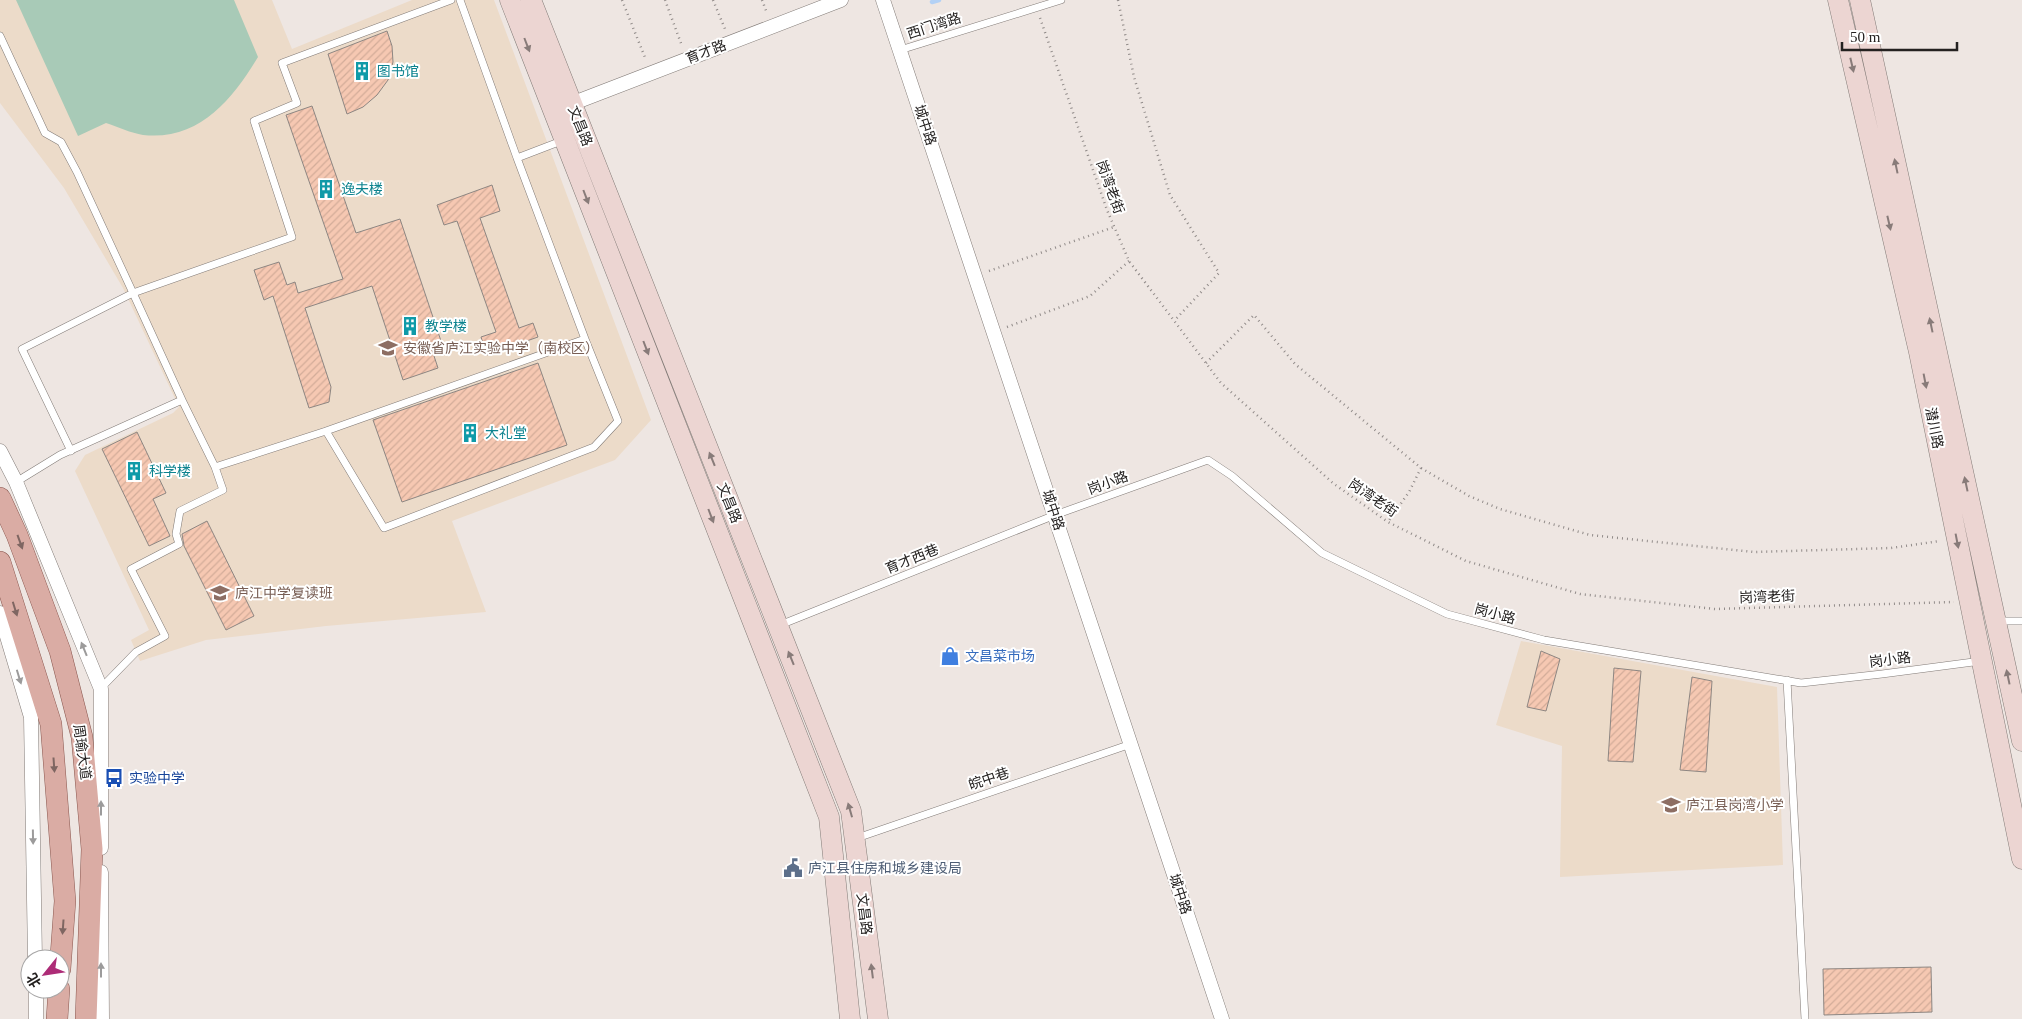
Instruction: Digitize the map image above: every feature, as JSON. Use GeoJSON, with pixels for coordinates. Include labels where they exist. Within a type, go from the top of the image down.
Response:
{"type":"FeatureCollection","features":[{"type":"Feature","properties":{"kind":"main road","name":"文昌路"},"geometry":{"type":"LineString","coordinates":[[510,0],[829,817],[850,1019]]}},
{"type":"Feature","properties":{"kind":"main road","name":"文昌路"},"geometry":{"type":"LineString","coordinates":[[530,0],[851,811],[878,1019]]}},
{"type":"Feature","properties":{"kind":"main road","name":"潜川路"},"geometry":{"type":"LineString","coordinates":[[1838,0],[1919,352],[2022,859]]}},
{"type":"Feature","properties":{"kind":"main road","name":"潜川路"},"geometry":{"type":"LineString","coordinates":[[1860,0],[2022,741]]}},
{"type":"Feature","properties":{"kind":"main road","name":"周瑜大道"},"geometry":{"type":"LineString","coordinates":[[0,498],[18,535],[60,650],[82,737],[92,849],[86,1019]]}},
{"type":"Feature","properties":{"kind":"main road","name":"周瑜大道"},"geometry":{"type":"LineString","coordinates":[[0,562],[51,724],[65,900],[61,949]]}},
{"type":"Feature","properties":{"kind":"main road"},"geometry":{"type":"LineString","coordinates":[[57,1019],[58,999]]}},
{"type":"Feature","properties":{"kind":"street","name":"育才路"},"geometry":{"type":"LineString","coordinates":[[571,104],[841,0]]}},
{"type":"Feature","properties":{"kind":"street","name":"城中路"},"geometry":{"type":"LineString","coordinates":[[884,0],[1222,1019]]}},
{"type":"Feature","properties":{"kind":"street"},"geometry":{"type":"LineString","coordinates":[[0,451],[16,482],[100,689],[102,1019]]}},
{"type":"Feature","properties":{"kind":"street"},"geometry":{"type":"LineString","coordinates":[[0,613],[31,717],[35,949]]}},
{"type":"Feature","properties":{"kind":"street"},"geometry":{"type":"LineString","coordinates":[[36,999],[36,1019]]}},
{"type":"Feature","properties":{"kind":"lane"},"geometry":{"type":"LineString","coordinates":[[71,451],[22,349],[133,293],[292,237],[254,121],[296,103],[282,63],[451,0]]}},
{"type":"Feature","properties":{"kind":"lane"},"geometry":{"type":"LineString","coordinates":[[326,431],[384,528],[594,447],[618,421],[517,158],[460,0]]}},
{"type":"Feature","properties":{"kind":"lane","name":"西门湾路"},"geometry":{"type":"LineString","coordinates":[[900,50],[1061,0]]}},
{"type":"Feature","properties":{"kind":"lane"},"geometry":{"type":"LineString","coordinates":[[0,36],[45,133],[61,142],[65,150],[215,468],[223,490],[180,511],[176,534],[178,544],[131,569],[165,636],[136,652],[100,689]]}},
{"type":"Feature","properties":{"kind":"lane"},"geometry":{"type":"LineString","coordinates":[[517,158],[564,140]]}},
{"type":"Feature","properties":{"kind":"lane"},"geometry":{"type":"LineString","coordinates":[[215,468],[326,431],[585,339]]}},
{"type":"Feature","properties":{"kind":"lane"},"geometry":{"type":"LineString","coordinates":[[16,482],[71,451],[182,400]]}},
{"type":"Feature","properties":{"kind":"lane","name":"岗小路"},"geometry":{"type":"LineString","coordinates":[[1055,516],[1208,460],[1232,476],[1322,553],[1447,614],[1544,640],[1801,682],[1981,661]]}},
{"type":"Feature","properties":{"kind":"lane","name":"育才西巷"},"geometry":{"type":"LineString","coordinates":[[778,626],[1055,516]]}},
{"type":"Feature","properties":{"kind":"lane"},"geometry":{"type":"LineString","coordinates":[[1996,621],[2022,621]]}},
{"type":"Feature","properties":{"kind":"lane"},"geometry":{"type":"LineString","coordinates":[[1787,680],[1805,1019]]}},
{"type":"Feature","properties":{"kind":"lane","name":"皖中巷"},"geometry":{"type":"LineString","coordinates":[[855,839],[1130,744]]}},
{"type":"Feature","properties":{"kind":"path"},"geometry":{"type":"LineString","coordinates":[[622,0],[651,73]]}},
{"type":"Feature","properties":{"kind":"path"},"geometry":{"type":"LineString","coordinates":[[665,0],[687,59]]}},
{"type":"Feature","properties":{"kind":"path"},"geometry":{"type":"LineString","coordinates":[[713,0],[730,42]]}},
{"type":"Feature","properties":{"kind":"path"},"geometry":{"type":"LineString","coordinates":[[1118,0],[1134,76],[1170,195],[1219,273],[1174,321]]}},
{"type":"Feature","properties":{"kind":"path","name":"岗湾老街"},"geometry":{"type":"LineString","coordinates":[[1037,7],[1107,210],[1129,261],[1221,383],[1334,484],[1388,522],[1466,561],[1580,594],[1715,609],[1969,601]]}},
{"type":"Feature","properties":{"kind":"path"},"geometry":{"type":"LineString","coordinates":[[975,276],[1114,227]]}},
{"type":"Feature","properties":{"kind":"path"},"geometry":{"type":"LineString","coordinates":[[994,332],[1090,296],[1129,261]]}},
{"type":"Feature","properties":{"kind":"path"},"geometry":{"type":"LineString","coordinates":[[1206,363],[1254,315],[1295,364],[1421,468],[1469,496],[1500,509],[1590,535],[1754,552],[1891,548],[1956,538]]}},
{"type":"Feature","properties":{"kind":"path"},"geometry":{"type":"LineString","coordinates":[[1388,522],[1409,492],[1421,468]]}},
{"type":"Feature","properties":{"kind":"shaded area","name":"安徽省庐江实验中学（南校区）"},"geometry":{"type":"Polygon","coordinates":[[[0,0],[272,0],[292,49],[412,0],[494,0],[651,420],[615,460],[452,521],[486,612],[326,626],[206,640],[140,661],[131,640],[149,630],[75,471],[85,455],[173,413],[179,407],[123,288],[64,188],[0,103],[0,0]]]}},
{"type":"Feature","properties":{"kind":"shaded area","name":"庐江县岗湾小学"},"geometry":{"type":"Polygon","coordinates":[[[1521,641],[1777,687],[1783,865],[1560,877],[1562,746],[1496,725],[1521,641]]]}},
{"type":"Feature","properties":{"kind":"green space"},"geometry":{"type":"Polygon","coordinates":[[[16,0],[234,0],[258,57],[225,102],[197,124],[181,131],[163,135],[143,135],[106,123],[78,136],[16,0]]]}},
{"type":"Feature","properties":{"kind":"building","name":"图书馆"},"geometry":{"type":"Polygon","coordinates":[[[387,31],[392,46],[393,62],[388,80],[377,95],[363,107],[347,114],[328,54],[387,31]]]}},
{"type":"Feature","properties":{"kind":"building","name":"教学楼"},"geometry":{"type":"Polygon","coordinates":[[[312,106],[356,233],[400,219],[442,344],[431,347],[438,368],[403,380],[372,286],[305,308],[331,387],[329,402],[309,408],[273,296],[264,300],[254,270],[279,262],[287,285],[295,282],[298,293],[343,279],[286,115],[312,106]]]}},
{"type":"Feature","properties":{"kind":"building"},"geometry":{"type":"Polygon","coordinates":[[[492,185],[500,211],[480,218],[519,328],[533,323],[538,337],[487,355],[481,337],[496,332],[457,221],[444,225],[437,205],[492,185]]]}},
{"type":"Feature","properties":{"kind":"building","name":"大礼堂"},"geometry":{"type":"Polygon","coordinates":[[[538,363],[567,445],[402,502],[373,420],[538,363]]]}},
{"type":"Feature","properties":{"kind":"building","name":"科学楼"},"geometry":{"type":"Polygon","coordinates":[[[137,432],[166,493],[153,499],[170,536],[149,546],[102,449],[137,432]]]}},
{"type":"Feature","properties":{"kind":"building"},"geometry":{"type":"Polygon","coordinates":[[[207,521],[254,616],[226,630],[184,546],[182,534],[207,521]]]}},
{"type":"Feature","properties":{"kind":"building"},"geometry":{"type":"Polygon","coordinates":[[[1541,651],[1560,659],[1546,711],[1527,707],[1541,651]]]}},
{"type":"Feature","properties":{"kind":"building"},"geometry":{"type":"Polygon","coordinates":[[[1614,668],[1641,671],[1633,762],[1608,761],[1614,668]]]}},
{"type":"Feature","properties":{"kind":"building"},"geometry":{"type":"Polygon","coordinates":[[[1692,677],[1712,681],[1706,772],[1680,770],[1692,677]]]}},
{"type":"Feature","properties":{"kind":"building"},"geometry":{"type":"Polygon","coordinates":[[[1931,967],[1932,1012],[1824,1015],[1823,969],[1931,967]]]}},
{"type":"Feature","properties":{"kind":"waterway"},"geometry":{"type":"LineString","coordinates":[[932,2],[939,0]]}},
{"type":"Feature","properties":{"kind":"place","name":"图书馆"},"geometry":{"type":"Point","coordinates":[362,71]}},
{"type":"Feature","properties":{"kind":"place","name":"逸夫楼"},"geometry":{"type":"Point","coordinates":[326,189]}},
{"type":"Feature","properties":{"kind":"place","name":"教学楼"},"geometry":{"type":"Point","coordinates":[410,326]}},
{"type":"Feature","properties":{"kind":"place","name":"安徽省庐江实验中学（南校区）"},"geometry":{"type":"Point","coordinates":[388,348]}},
{"type":"Feature","properties":{"kind":"place","name":"大礼堂"},"geometry":{"type":"Point","coordinates":[470,433]}},
{"type":"Feature","properties":{"kind":"place","name":"科学楼"},"geometry":{"type":"Point","coordinates":[134,471]}},
{"type":"Feature","properties":{"kind":"place","name":"庐江中学复读班"},"geometry":{"type":"Point","coordinates":[220,593]}},
{"type":"Feature","properties":{"kind":"place","name":"文昌菜市场"},"geometry":{"type":"Point","coordinates":[950,656]}},
{"type":"Feature","properties":{"kind":"place","name":"实验中学"},"geometry":{"type":"Point","coordinates":[114,778]}},
{"type":"Feature","properties":{"kind":"place","name":"庐江县岗湾小学"},"geometry":{"type":"Point","coordinates":[1671,805]}},
{"type":"Feature","properties":{"kind":"place","name":"庐江县住房和城乡建设局"},"geometry":{"type":"Point","coordinates":[793,868]}}]}
